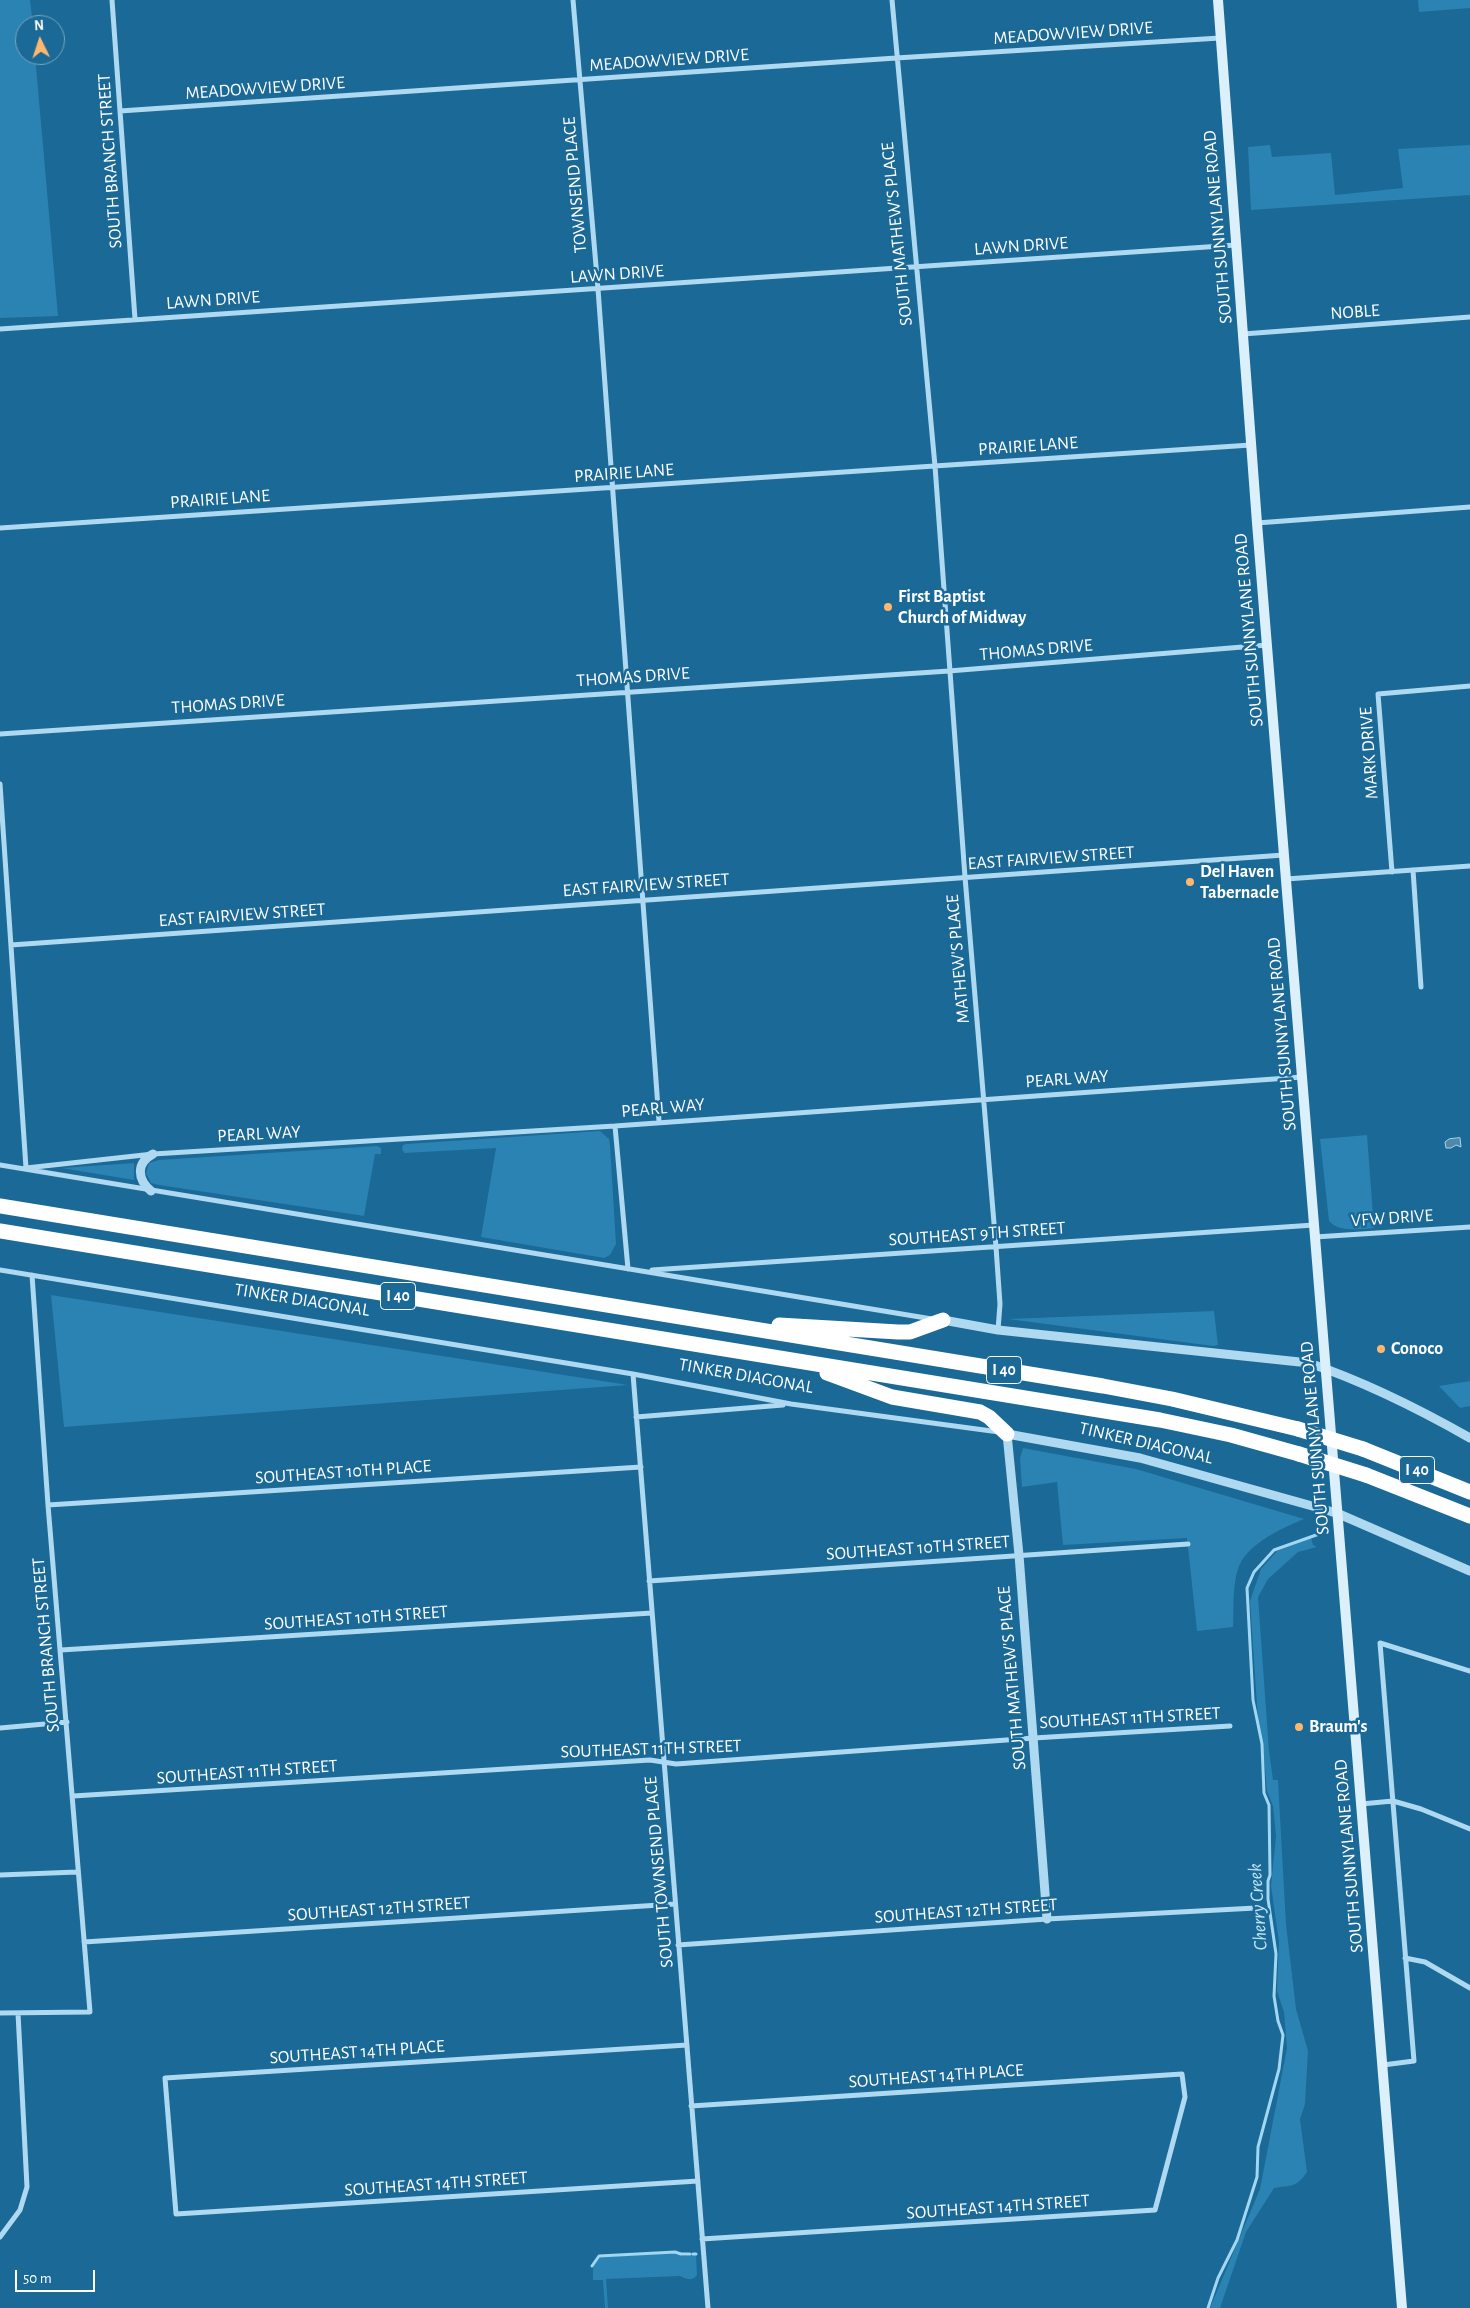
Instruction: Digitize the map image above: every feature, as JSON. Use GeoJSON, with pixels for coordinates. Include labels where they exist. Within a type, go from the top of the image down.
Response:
{"type":"FeatureCollection","features":[{"type":"Feature","properties":{"kind":"highway","name":"I 40"},"geometry":{"type":"LineString","coordinates":[[0,1206],[1120,1389],[1190,1403],[1298,1429],[1363,1450],[1470,1492]]}},
{"type":"Feature","properties":{"kind":"highway","name":"TINKER DIAGONAL"},"geometry":{"type":"LineString","coordinates":[[0,1231],[1160,1420],[1231,1435],[1299,1454],[1366,1475],[1470,1516]]}},
{"type":"Feature","properties":{"kind":"highway"},"geometry":{"type":"LineString","coordinates":[[707,1322],[910,1332],[943,1320]]}},
{"type":"Feature","properties":{"kind":"highway"},"geometry":{"type":"LineString","coordinates":[[795,1361],[892,1397],[980,1412],[989,1417],[1007,1434]]}},
{"type":"Feature","properties":{"kind":"main road","name":"SOUTH SUNNYLANE ROAD"},"geometry":{"type":"LineString","coordinates":[[1218,0],[1256,523],[1339,1514],[1402,2308]]}},
{"type":"Feature","properties":{"kind":"street","name":"SOUTH BRANCH STREET"},"geometry":{"type":"LineString","coordinates":[[112,0],[135,319]]}},
{"type":"Feature","properties":{"kind":"street","name":"TOWNSEND PLACE"},"geometry":{"type":"LineString","coordinates":[[573,0],[613,487]]}},
{"type":"Feature","properties":{"kind":"street","name":"SOUTH MATHEW'S PLACE"},"geometry":{"type":"LineString","coordinates":[[892,0],[935,466]]}},
{"type":"Feature","properties":{"kind":"street","name":"MEADOWVIEW DRIVE"},"geometry":{"type":"LineString","coordinates":[[120,112],[578,79],[1220,38]]}},
{"type":"Feature","properties":{"kind":"street","name":"LAWN DRIVE"},"geometry":{"type":"LineString","coordinates":[[0,329],[1236,245]]}},
{"type":"Feature","properties":{"kind":"street","name":"NOBLE"},"geometry":{"type":"LineString","coordinates":[[1243,334],[1470,317]]}},
{"type":"Feature","properties":{"kind":"street","name":"PRAIRIE LANE"},"geometry":{"type":"LineString","coordinates":[[0,528],[1250,445]]}},
{"type":"Feature","properties":{"kind":"street","name":"MATHEW'S PLACE"},"geometry":{"type":"LineString","coordinates":[[935,466],[965,878],[996,1247],[1000,1304],[998,1330]]}},
{"type":"Feature","properties":{"kind":"street"},"geometry":{"type":"LineString","coordinates":[[613,487],[659,1121]]}},
{"type":"Feature","properties":{"kind":"street"},"geometry":{"type":"LineString","coordinates":[[1256,523],[1470,506]]}},
{"type":"Feature","properties":{"kind":"street","name":"THOMAS DRIVE"},"geometry":{"type":"LineString","coordinates":[[0,734],[949,671],[1266,645]]}},
{"type":"Feature","properties":{"kind":"street","name":"MARK DRIVE"},"geometry":{"type":"LineString","coordinates":[[1392,872],[1378,694],[1470,686]]}},
{"type":"Feature","properties":{"kind":"street"},"geometry":{"type":"LineString","coordinates":[[0,784],[26,1168]]}},
{"type":"Feature","properties":{"kind":"street","name":"EAST FAIRVIEW STREET"},"geometry":{"type":"LineString","coordinates":[[11,945],[1284,855]]}},
{"type":"Feature","properties":{"kind":"street"},"geometry":{"type":"LineString","coordinates":[[1286,879],[1470,866]]}},
{"type":"Feature","properties":{"kind":"street"},"geometry":{"type":"LineString","coordinates":[[1414,870],[1421,987]]}},
{"type":"Feature","properties":{"kind":"street","name":"PEARL WAY"},"geometry":{"type":"LineString","coordinates":[[26,1168],[153,1154],[615,1126],[659,1121],[1302,1077]]}},
{"type":"Feature","properties":{"kind":"street"},"geometry":{"type":"LineString","coordinates":[[615,1126],[628,1269]]}},
{"type":"Feature","properties":{"kind":"street"},"geometry":{"type":"LineString","coordinates":[[151,1191],[142,1182],[139,1172],[144,1160],[153,1154]]}},
{"type":"Feature","properties":{"kind":"street"},"geometry":{"type":"LineString","coordinates":[[0,1165],[998,1330],[1309,1363],[1343,1374],[1424,1411],[1470,1438]]}},
{"type":"Feature","properties":{"kind":"street","name":"SOUTHEAST 9TH STREET"},"geometry":{"type":"LineString","coordinates":[[642,1270],[1314,1225]]}},
{"type":"Feature","properties":{"kind":"street","name":"VFW DRIVE"},"geometry":{"type":"LineString","coordinates":[[1315,1237],[1470,1227]]}},
{"type":"Feature","properties":{"kind":"street","name":"TINKER DIAGONAL"},"geometry":{"type":"LineString","coordinates":[[0,1270],[633,1374],[791,1404],[1007,1434],[1140,1458],[1339,1514],[1470,1571]]}},
{"type":"Feature","properties":{"kind":"street","name":"SOUTH BRANCH STREET"},"geometry":{"type":"LineString","coordinates":[[18,2013],[90,2012],[48,1505],[32,1274]]}},
{"type":"Feature","properties":{"kind":"street","name":"SOUTH TOWNSEND PLACE"},"geometry":{"type":"LineString","coordinates":[[633,1374],[708,2308]]}},
{"type":"Feature","properties":{"kind":"street"},"geometry":{"type":"LineString","coordinates":[[636,1417],[791,1404]]}},
{"type":"Feature","properties":{"kind":"street","name":"SOUTH MATHEW'S PLACE"},"geometry":{"type":"LineString","coordinates":[[1007,1434],[1019,1555],[1047,1919]]}},
{"type":"Feature","properties":{"kind":"street","name":"SOUTHEAST 10TH PLACE"},"geometry":{"type":"LineString","coordinates":[[48,1505],[640,1467]]}},
{"type":"Feature","properties":{"kind":"street","name":"SOUTHEAST 10TH STREET"},"geometry":{"type":"LineString","coordinates":[[649,1581],[1188,1544]]}},
{"type":"Feature","properties":{"kind":"street","name":"SOUTHEAST 10TH STREET"},"geometry":{"type":"LineString","coordinates":[[61,1650],[652,1613]]}},
{"type":"Feature","properties":{"kind":"street"},"geometry":{"type":"LineString","coordinates":[[1383,2065],[1414,2061],[1380,1643],[1470,1671]]}},
{"type":"Feature","properties":{"kind":"street"},"geometry":{"type":"LineString","coordinates":[[0,1728],[67,1722]]}},
{"type":"Feature","properties":{"kind":"street","name":"SOUTHEAST 11TH STREET"},"geometry":{"type":"LineString","coordinates":[[73,1796],[650,1760],[686,1763],[1230,1726]]}},
{"type":"Feature","properties":{"kind":"street"},"geometry":{"type":"LineString","coordinates":[[1361,1804],[1393,1802],[1421,1808],[1470,1829]]}},
{"type":"Feature","properties":{"kind":"street"},"geometry":{"type":"LineString","coordinates":[[0,1875],[78,1872]]}},
{"type":"Feature","properties":{"kind":"street","name":"SOUTHEAST 12TH STREET"},"geometry":{"type":"LineString","coordinates":[[84,1942],[675,1904]]}},
{"type":"Feature","properties":{"kind":"street","name":"SOUTHEAST 12TH STREET"},"geometry":{"type":"LineString","coordinates":[[678,1945],[1047,1919],[1256,1908]]}},
{"type":"Feature","properties":{"kind":"street"},"geometry":{"type":"LineString","coordinates":[[1406,1958],[1425,1962],[1470,1988]]}},
{"type":"Feature","properties":{"kind":"street"},"geometry":{"type":"LineString","coordinates":[[0,2013],[18,2013],[27,2187],[20,2210],[0,2237]]}},
{"type":"Feature","properties":{"kind":"street","name":"SOUTHEAST 14TH PLACE"},"geometry":{"type":"LineString","coordinates":[[176,2214],[164,2078],[687,2045]]}},
{"type":"Feature","properties":{"kind":"street","name":"SOUTHEAST 14TH PLACE"},"geometry":{"type":"LineString","coordinates":[[691,2106],[1182,2074]]}},
{"type":"Feature","properties":{"kind":"street","name":"SOUTHEAST 14TH STREET"},"geometry":{"type":"LineString","coordinates":[[702,2239],[1155,2210],[1185,2097],[1182,2074]]}},
{"type":"Feature","properties":{"kind":"street","name":"SOUTHEAST 14TH STREET"},"geometry":{"type":"LineString","coordinates":[[176,2214],[698,2181]]}},
{"type":"Feature","properties":{"kind":"shaded area"},"geometry":{"type":"Polygon","coordinates":[[[0,0],[30,0],[32,15],[15,15],[15,65],[36,65],[58,316],[0,318],[0,0]]]}},
{"type":"Feature","properties":{"kind":"shaded area"},"geometry":{"type":"Polygon","coordinates":[[[1418,0],[1470,0],[1470,8],[1419,12],[1418,0]]]}},
{"type":"Feature","properties":{"kind":"shaded area"},"geometry":{"type":"Polygon","coordinates":[[[1270,145],[1272,157],[1331,153],[1335,195],[1403,188],[1398,149],[1470,145],[1470,195],[1251,210],[1248,147],[1270,145]]]}},
{"type":"Feature","properties":{"kind":"shaded area"},"geometry":{"type":"Polygon","coordinates":[[[600,1131],[609,1139],[610,1145],[616,1244],[610,1255],[604,1258],[481,1237],[496,1148],[404,1153],[402,1149],[403,1145],[406,1144],[600,1131]]]}},
{"type":"Feature","properties":{"kind":"shaded area"},"geometry":{"type":"Polygon","coordinates":[[[1367,1135],[1374,1228],[1344,1229],[1329,1221],[1320,1139],[1367,1135]]]}},
{"type":"Feature","properties":{"kind":"shaded area"},"geometry":{"type":"Polygon","coordinates":[[[1460,1138],[1461,1147],[1456,1145],[1446,1148],[1445,1142],[1449,1139],[1460,1138]]]}},
{"type":"Feature","properties":{"kind":"shaded area"},"geometry":{"type":"Polygon","coordinates":[[[377,1146],[381,1148],[381,1154],[375,1154],[364,1216],[159,1185],[151,1183],[146,1173],[149,1163],[159,1160],[377,1146]]]}},
{"type":"Feature","properties":{"kind":"shaded area"},"geometry":{"type":"Polygon","coordinates":[[[134,1163],[134,1180],[61,1168],[134,1163]]]}},
{"type":"Feature","properties":{"kind":"shaded area"},"geometry":{"type":"Polygon","coordinates":[[[51,1295],[628,1385],[64,1427],[51,1295]]]}},
{"type":"Feature","properties":{"kind":"shaded area"},"geometry":{"type":"Polygon","coordinates":[[[1214,1311],[1218,1345],[1213,1346],[1008,1319],[1214,1311]]]}},
{"type":"Feature","properties":{"kind":"shaded area"},"geometry":{"type":"Polygon","coordinates":[[[1470,1381],[1470,1406],[1460,1408],[1439,1386],[1470,1381]]]}},
{"type":"Feature","properties":{"kind":"shaded area"},"geometry":{"type":"Polygon","coordinates":[[[1023,1448],[1136,1469],[1304,1519],[1267,1537],[1250,1550],[1244,1558],[1239,1566],[1235,1581],[1233,1627],[1197,1631],[1187,1538],[1063,1545],[1057,1482],[1022,1487],[1020,1458],[1023,1448]]]}},
{"type":"Feature","properties":{"kind":"shaded area"},"geometry":{"type":"Polygon","coordinates":[[[1311,1538],[1313,1545],[1317,1547],[1298,1552],[1268,1579],[1258,1597],[1269,1751],[1273,1780],[1278,1780],[1286,1924],[1296,2009],[1308,2051],[1305,2104],[1300,2119],[1307,2172],[1296,2183],[1274,2188],[1246,2232],[1220,2308],[1210,2308],[1260,2189],[1287,2048],[1284,2012],[1277,1991],[1279,1942],[1271,1886],[1276,1836],[1273,1806],[1267,1791],[1263,1744],[1258,1720],[1250,1601],[1261,1569],[1277,1551],[1311,1538]]]}},
{"type":"Feature","properties":{"kind":"shaded area"},"geometry":{"type":"Polygon","coordinates":[[[675,2253],[683,2256],[696,2255],[697,2275],[693,2279],[680,2276],[606,2279],[608,2308],[605,2308],[603,2280],[593,2280],[593,2267],[600,2257],[675,2253]]]}},
{"type":"Feature","properties":{"kind":"waterway","name":"Cherry Creek"},"geometry":{"type":"LineString","coordinates":[[1208,2308],[1218,2278],[1237,2240],[1257,2177],[1258,2147],[1279,2069],[1283,2035],[1278,2021],[1274,1996],[1276,1954],[1268,1899],[1270,1875],[1269,1805],[1264,1793],[1262,1744],[1253,1700],[1247,1588],[1254,1572],[1274,1550],[1319,1534]]}},
{"type":"Feature","properties":{"kind":"waterway"},"geometry":{"type":"LineString","coordinates":[[592,2266],[599,2256],[675,2252],[690,2254]]}},
{"type":"Feature","properties":{"kind":"place","name":"First Baptist Church of Midway"},"geometry":{"type":"Point","coordinates":[888,607]}},
{"type":"Feature","properties":{"kind":"place","name":"Del Haven Tabernacle"},"geometry":{"type":"Point","coordinates":[1190,882]}},
{"type":"Feature","properties":{"kind":"place","name":"Conoco"},"geometry":{"type":"Point","coordinates":[1381,1349]}},
{"type":"Feature","properties":{"kind":"place","name":"Braum's"},"geometry":{"type":"Point","coordinates":[1299,1727]}}]}
